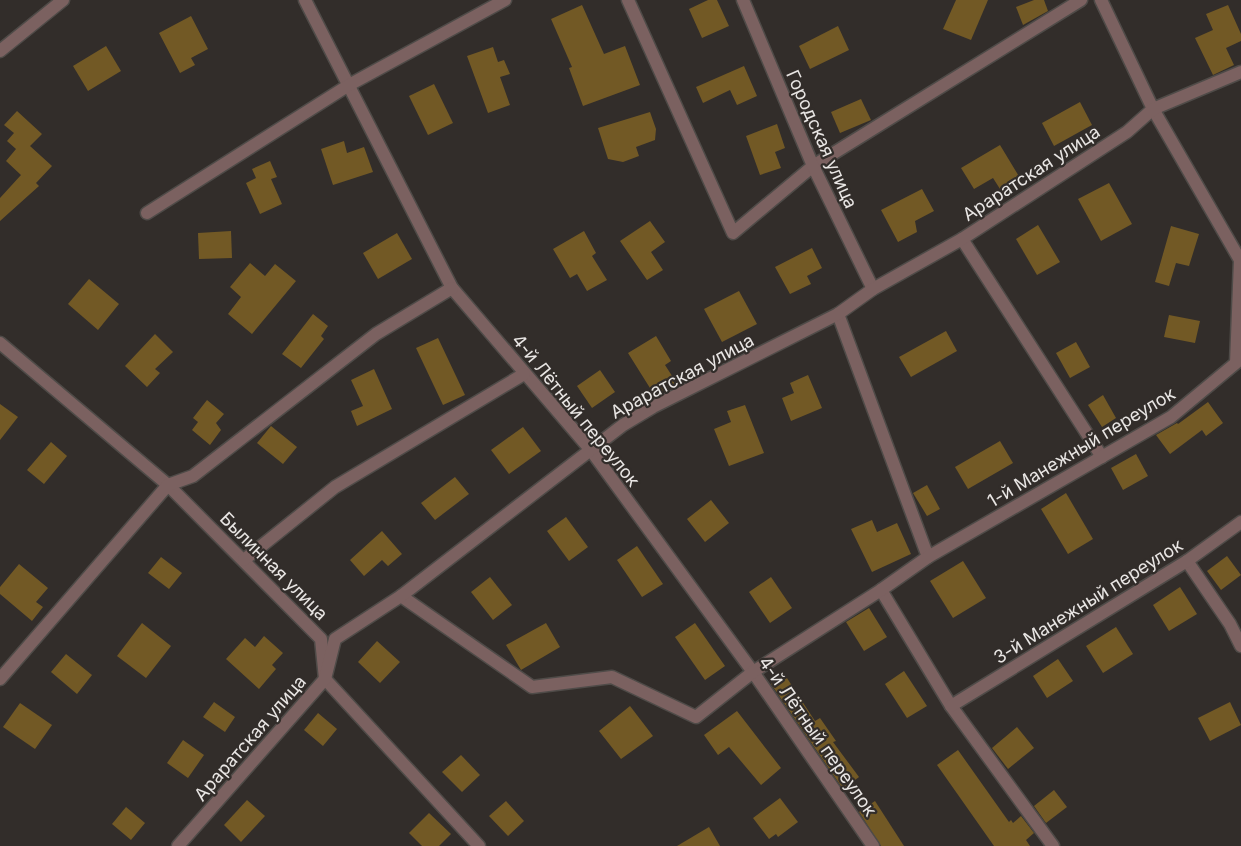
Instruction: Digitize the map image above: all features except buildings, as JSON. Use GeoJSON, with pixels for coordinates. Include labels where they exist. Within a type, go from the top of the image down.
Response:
{"type":"FeatureCollection","features":[{"type":"Feature","properties":{"kind":"street"},"geometry":{"type":"LineString","coordinates":[[0,51],[63,0]]}},
{"type":"Feature","properties":{"kind":"street","name":"4-й Лётный переулок"},"geometry":{"type":"LineString","coordinates":[[305,0],[452,288],[590,449],[753,672],[873,846]]}},
{"type":"Feature","properties":{"kind":"street"},"geometry":{"type":"LineString","coordinates":[[147,213],[350,85],[505,0]]}},
{"type":"Feature","properties":{"kind":"street"},"geometry":{"type":"LineString","coordinates":[[628,0],[733,233],[813,166],[1081,0]]}},
{"type":"Feature","properties":{"kind":"street","name":"Городская улица"},"geometry":{"type":"LineString","coordinates":[[743,0],[813,166],[873,290]]}},
{"type":"Feature","properties":{"kind":"street","name":"1-й Манежный переулок"},"geometry":{"type":"LineString","coordinates":[[401,596],[532,687],[612,677],[696,717],[753,672],[881,590],[928,557],[1171,417],[1236,363],[1240,260],[1153,109],[1101,0]]}},
{"type":"Feature","properties":{"kind":"street","name":"Араратская улица"},"geometry":{"type":"LineString","coordinates":[[178,846],[325,679],[335,639],[401,596],[590,449],[653,407],[838,314],[873,290],[962,239],[1127,132],[1153,109],[1241,72]]}},
{"type":"Feature","properties":{"kind":"street"},"geometry":{"type":"LineString","coordinates":[[962,239],[1102,458]]}},
{"type":"Feature","properties":{"kind":"street"},"geometry":{"type":"LineString","coordinates":[[0,679],[168,485],[193,476],[376,334],[452,288]]}},
{"type":"Feature","properties":{"kind":"street"},"geometry":{"type":"LineString","coordinates":[[838,314],[928,557]]}},
{"type":"Feature","properties":{"kind":"street","name":"Былинная улица"},"geometry":{"type":"LineString","coordinates":[[0,343],[168,485],[321,639],[325,679]]}},
{"type":"Feature","properties":{"kind":"street"},"geometry":{"type":"LineString","coordinates":[[244,560],[335,487],[524,374]]}},
{"type":"Feature","properties":{"kind":"street","name":"3-й Манежный переулок"},"geometry":{"type":"LineString","coordinates":[[951,706],[1187,561],[1241,522]]}},
{"type":"Feature","properties":{"kind":"street"},"geometry":{"type":"LineString","coordinates":[[1187,561],[1230,624],[1241,646]]}},
{"type":"Feature","properties":{"kind":"street"},"geometry":{"type":"LineString","coordinates":[[881,590],[951,706],[1053,846]]}},
{"type":"Feature","properties":{"kind":"street"},"geometry":{"type":"LineString","coordinates":[[325,679],[472,844]]}}]}
